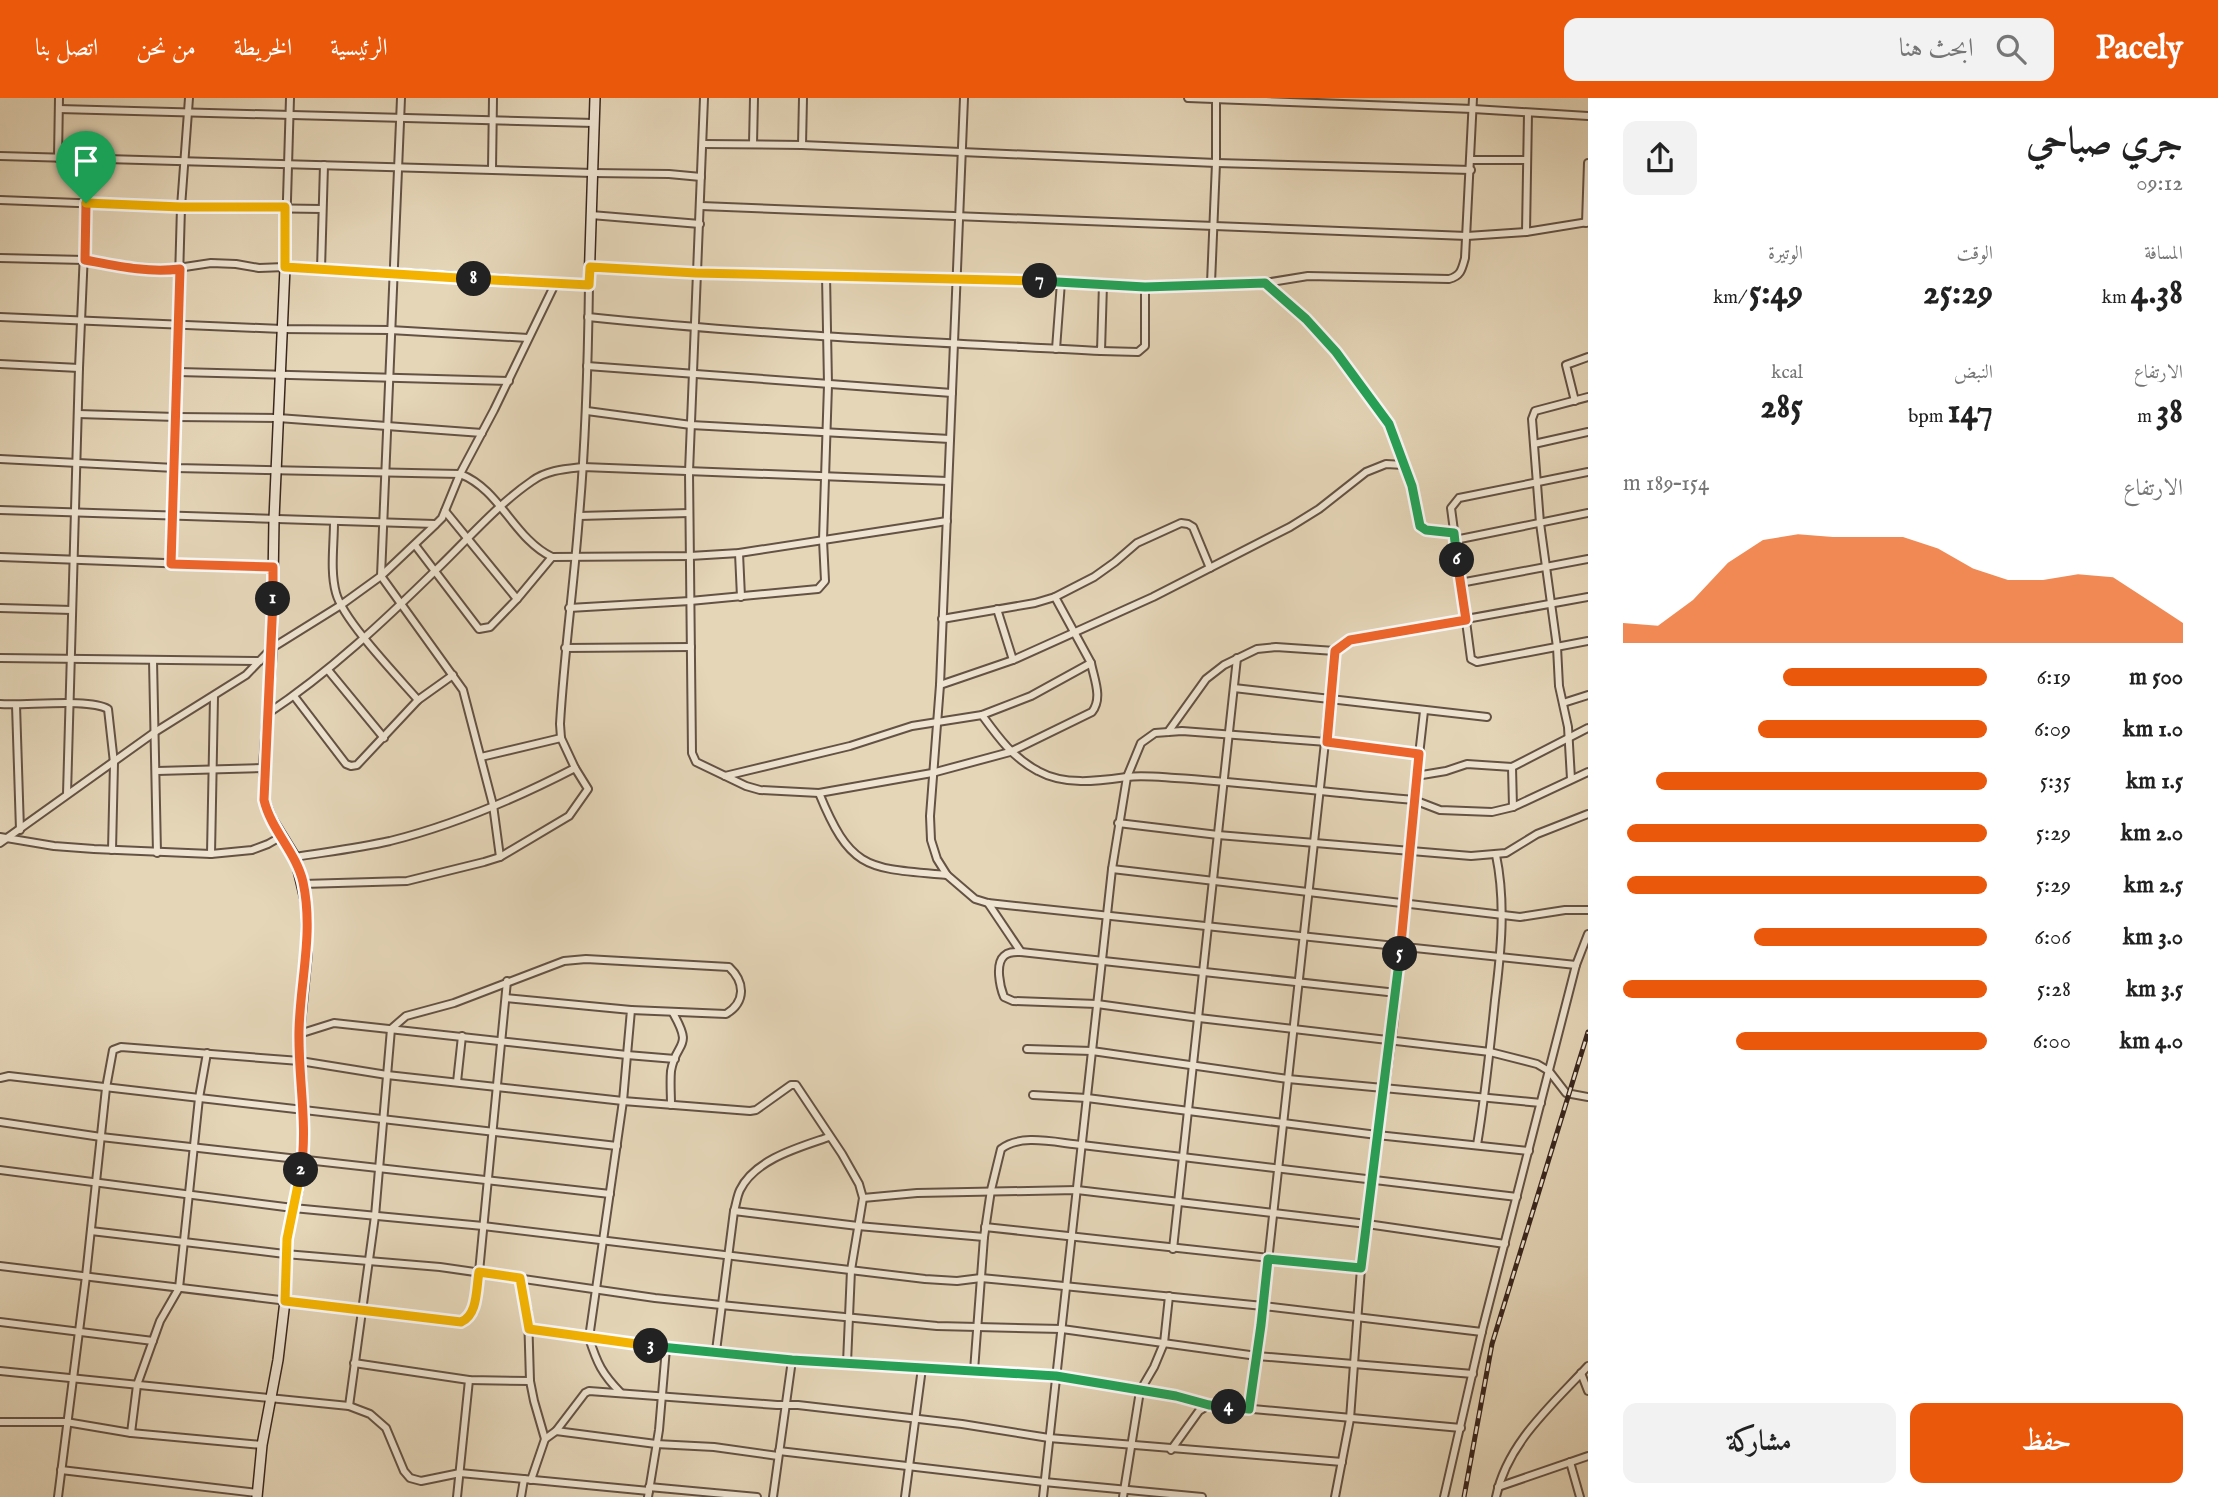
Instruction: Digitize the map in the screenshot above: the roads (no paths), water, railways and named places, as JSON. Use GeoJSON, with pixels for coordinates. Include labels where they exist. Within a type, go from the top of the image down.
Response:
{"type":"FeatureCollection","features":[{"type":"Feature","properties":{"kind":"street"},"geometry":{"type":"LineString","coordinates":[[58,158],[59,98]]}},
{"type":"Feature","properties":{"kind":"street"},"geometry":{"type":"LineString","coordinates":[[171,564],[181,207],[189,98]]}},
{"type":"Feature","properties":{"kind":"street"},"geometry":{"type":"LineString","coordinates":[[61,1470],[257,1495],[262,1445],[278,1360],[285,1301],[285,1254],[303,1160],[304,1110],[299,1034],[307,954],[306,903],[295,857],[267,810],[264,768],[272,648],[290,98]]}},
{"type":"Feature","properties":{"kind":"street"},"geometry":{"type":"LineString","coordinates":[[401,98],[396,166],[381,576],[466,697],[493,805],[500,857]]}},
{"type":"Feature","properties":{"kind":"street"},"geometry":{"type":"LineString","coordinates":[[492,169],[493,98]]}},
{"type":"Feature","properties":{"kind":"street"},"geometry":{"type":"LineString","coordinates":[[303,884],[407,881],[500,857],[569,816],[588,789],[561,738],[559,724],[587,411],[595,98]]}},
{"type":"Feature","properties":{"kind":"street"},"geometry":{"type":"LineString","coordinates":[[704,98],[688,471],[692,753],[696,762],[760,790],[819,793],[932,773],[1010,752],[1057,732],[1092,712],[1097,706],[1098,697],[1091,663],[1055,597]]}},
{"type":"Feature","properties":{"kind":"street"},"geometry":{"type":"LineString","coordinates":[[753,144],[754,98]]}},
{"type":"Feature","properties":{"kind":"street"},"geometry":{"type":"LineString","coordinates":[[802,145],[803,98]]}},
{"type":"Feature","properties":{"kind":"street"},"geometry":{"type":"LineString","coordinates":[[964,98],[940,685],[932,773],[931,840],[937,859],[947,875],[975,899],[988,903],[1576,965]]}},
{"type":"Feature","properties":{"kind":"street"},"geometry":{"type":"LineString","coordinates":[[1188,98],[1588,116]]}},
{"type":"Feature","properties":{"kind":"street"},"geometry":{"type":"LineString","coordinates":[[590,267],[696,273],[955,278],[1145,287],[1265,283],[1308,276],[1397,279],[1456,277],[1461,272],[1467,236],[1473,98]]}},
{"type":"Feature","properties":{"kind":"street"},"geometry":{"type":"LineString","coordinates":[[1211,284],[1216,99]]}},
{"type":"Feature","properties":{"kind":"street"},"geometry":{"type":"LineString","coordinates":[[59,109],[594,123]]}},
{"type":"Feature","properties":{"kind":"street"},"geometry":{"type":"LineString","coordinates":[[1526,232],[1528,113]]}},
{"type":"Feature","properties":{"kind":"street"},"geometry":{"type":"LineString","coordinates":[[703,144],[802,145],[1216,163],[1471,170]]}},
{"type":"Feature","properties":{"kind":"street"},"geometry":{"type":"LineString","coordinates":[[0,156],[701,177]]}},
{"type":"Feature","properties":{"kind":"street"},"geometry":{"type":"LineString","coordinates":[[68,794],[79,368],[88,159]]}},
{"type":"Feature","properties":{"kind":"street"},"geometry":{"type":"LineString","coordinates":[[1471,160],[1526,160]]}},
{"type":"Feature","properties":{"kind":"street"},"geometry":{"type":"LineString","coordinates":[[701,205],[1467,236],[1587,224],[1588,163]]}},
{"type":"Feature","properties":{"kind":"street"},"geometry":{"type":"LineString","coordinates":[[321,269],[324,165]]}},
{"type":"Feature","properties":{"kind":"street"},"geometry":{"type":"LineString","coordinates":[[0,200],[322,209]]}},
{"type":"Feature","properties":{"kind":"street"},"geometry":{"type":"LineString","coordinates":[[591,215],[700,224]]}},
{"type":"Feature","properties":{"kind":"street"},"geometry":{"type":"LineString","coordinates":[[0,258],[85,260],[135,270],[180,269],[211,262],[259,268],[285,267],[589,285]]}},
{"type":"Feature","properties":{"kind":"street"},"geometry":{"type":"LineString","coordinates":[[569,608],[741,597],[818,589],[823,586],[828,385],[826,275]]}},
{"type":"Feature","properties":{"kind":"street"},"geometry":{"type":"LineString","coordinates":[[1056,349],[1061,282]]}},
{"type":"Feature","properties":{"kind":"street"},"geometry":{"type":"LineString","coordinates":[[1265,283],[1306,319],[1354,374],[1389,424],[1412,486],[1420,526],[1454,537],[1588,513]]}},
{"type":"Feature","properties":{"kind":"street"},"geometry":{"type":"LineString","coordinates":[[1101,351],[1103,284]]}},
{"type":"Feature","properties":{"kind":"street"},"geometry":{"type":"LineString","coordinates":[[0,843],[155,732],[246,675],[272,648],[341,605],[381,576],[436,524],[445,511],[460,474],[555,285]]}},
{"type":"Feature","properties":{"kind":"street"},"geometry":{"type":"LineString","coordinates":[[588,317],[828,337],[1138,352],[1145,346],[1145,287]]}},
{"type":"Feature","properties":{"kind":"street"},"geometry":{"type":"LineString","coordinates":[[0,317],[282,329],[390,330],[528,338]]}},
{"type":"Feature","properties":{"kind":"street"},"geometry":{"type":"LineString","coordinates":[[1575,401],[1566,365],[1588,357]]}},
{"type":"Feature","properties":{"kind":"street"},"geometry":{"type":"LineString","coordinates":[[0,364],[79,368]]}},
{"type":"Feature","properties":{"kind":"street"},"geometry":{"type":"LineString","coordinates":[[587,366],[952,393]]}},
{"type":"Feature","properties":{"kind":"street"},"geometry":{"type":"LineString","coordinates":[[178,372],[509,381]]}},
{"type":"Feature","properties":{"kind":"street"},"geometry":{"type":"LineString","coordinates":[[1571,779],[1540,523],[1532,419],[1535,411],[1588,397]]}},
{"type":"Feature","properties":{"kind":"street"},"geometry":{"type":"LineString","coordinates":[[587,411],[691,425],[950,439]]}},
{"type":"Feature","properties":{"kind":"street"},"geometry":{"type":"LineString","coordinates":[[78,414],[278,418],[482,433]]}},
{"type":"Feature","properties":{"kind":"street"},"geometry":{"type":"LineString","coordinates":[[1534,443],[1588,432]]}},
{"type":"Feature","properties":{"kind":"street"},"geometry":{"type":"LineString","coordinates":[[0,459],[175,468],[460,474],[478,485],[537,548],[552,557],[739,553],[947,521]]}},
{"type":"Feature","properties":{"kind":"street"},"geometry":{"type":"LineString","coordinates":[[940,685],[1013,660],[1153,597],[1308,516],[1366,472],[1386,464],[1404,465]]}},
{"type":"Feature","properties":{"kind":"street"},"geometry":{"type":"LineString","coordinates":[[267,714],[328,670],[366,638],[500,508],[533,480],[551,471],[583,467],[824,474],[948,481]]}},
{"type":"Feature","properties":{"kind":"street"},"geometry":{"type":"LineString","coordinates":[[1588,472],[1459,498],[1451,508],[1473,661],[1588,641]]}},
{"type":"Feature","properties":{"kind":"street"},"geometry":{"type":"LineString","coordinates":[[0,510],[436,524]]}},
{"type":"Feature","properties":{"kind":"street"},"geometry":{"type":"LineString","coordinates":[[445,511],[517,599]]}},
{"type":"Feature","properties":{"kind":"street"},"geometry":{"type":"LineString","coordinates":[[579,516],[689,513]]}},
{"type":"Feature","properties":{"kind":"street"},"geometry":{"type":"LineString","coordinates":[[334,522],[334,582],[341,605],[418,700]]}},
{"type":"Feature","properties":{"kind":"street"},"geometry":{"type":"LineString","coordinates":[[942,619],[1055,597],[1094,577],[1137,543],[1181,523],[1193,527],[1210,568]]}},
{"type":"Feature","properties":{"kind":"street"},"geometry":{"type":"LineString","coordinates":[[415,545],[479,629],[490,628],[552,557]]}},
{"type":"Feature","properties":{"kind":"street"},"geometry":{"type":"LineString","coordinates":[[739,553],[741,597]]}},
{"type":"Feature","properties":{"kind":"street"},"geometry":{"type":"LineString","coordinates":[[0,558],[273,567]]}},
{"type":"Feature","properties":{"kind":"street"},"geometry":{"type":"LineString","coordinates":[[1460,583],[1588,559]]}},
{"type":"Feature","properties":{"kind":"street"},"geometry":{"type":"LineString","coordinates":[[1168,732],[1206,679],[1224,665],[1257,649],[1276,647],[1335,651],[1350,640],[1588,597]]}},
{"type":"Feature","properties":{"kind":"street"},"geometry":{"type":"LineString","coordinates":[[0,608],[72,610]]}},
{"type":"Feature","properties":{"kind":"street"},"geometry":{"type":"LineString","coordinates":[[997,609],[1013,660]]}},
{"type":"Feature","properties":{"kind":"street"},"geometry":{"type":"LineString","coordinates":[[565,648],[691,647]]}},
{"type":"Feature","properties":{"kind":"street"},"geometry":{"type":"LineString","coordinates":[[1249,1409],[1316,844],[1335,651]]}},
{"type":"Feature","properties":{"kind":"street"},"geometry":{"type":"LineString","coordinates":[[0,658],[260,661]]}},
{"type":"Feature","properties":{"kind":"street"},"geometry":{"type":"LineString","coordinates":[[1173,1249],[1237,659]]}},
{"type":"Feature","properties":{"kind":"street"},"geometry":{"type":"LineString","coordinates":[[153,660],[158,853]]}},
{"type":"Feature","properties":{"kind":"street"},"geometry":{"type":"LineString","coordinates":[[725,776],[850,746],[936,721],[982,715],[1031,696],[1091,663]]}},
{"type":"Feature","properties":{"kind":"street"},"geometry":{"type":"LineString","coordinates":[[328,670],[384,738]]}},
{"type":"Feature","properties":{"kind":"street"},"geometry":{"type":"LineString","coordinates":[[294,696],[346,764],[351,766],[357,765],[418,700],[453,675]]}},
{"type":"Feature","properties":{"kind":"street"},"geometry":{"type":"LineString","coordinates":[[1234,688],[1487,717]]}},
{"type":"Feature","properties":{"kind":"street"},"geometry":{"type":"LineString","coordinates":[[1563,704],[1588,695]]}},
{"type":"Feature","properties":{"kind":"street"},"geometry":{"type":"LineString","coordinates":[[211,853],[214,697]]}},
{"type":"Feature","properties":{"kind":"street"},"geometry":{"type":"LineString","coordinates":[[0,704],[70,704],[103,706],[108,709],[114,762],[112,850]]}},
{"type":"Feature","properties":{"kind":"street"},"geometry":{"type":"LineString","coordinates":[[16,705],[20,830]]}},
{"type":"Feature","properties":{"kind":"street"},"geometry":{"type":"LineString","coordinates":[[1335,1497],[1350,1419],[1361,1268],[1391,1040],[1424,711]]}},
{"type":"Feature","properties":{"kind":"street"},"geometry":{"type":"LineString","coordinates":[[982,715],[1010,752],[1038,772],[1053,777],[1094,782],[1127,777],[1223,783],[1414,800],[1440,810],[1492,812],[1513,807],[1588,772]]}},
{"type":"Feature","properties":{"kind":"street"},"geometry":{"type":"LineString","coordinates":[[1416,776],[1446,771],[1466,764],[1512,767],[1588,728]]}},
{"type":"Feature","properties":{"kind":"street"},"geometry":{"type":"LineString","coordinates":[[1043,1497],[1112,869],[1127,777],[1141,743],[1155,733],[1168,732],[1327,742],[1419,754]]}},
{"type":"Feature","properties":{"kind":"street"},"geometry":{"type":"LineString","coordinates":[[481,757],[561,738]]}},
{"type":"Feature","properties":{"kind":"street"},"geometry":{"type":"LineString","coordinates":[[1512,767],[1513,807]]}},
{"type":"Feature","properties":{"kind":"street"},"geometry":{"type":"LineString","coordinates":[[157,771],[264,768]]}},
{"type":"Feature","properties":{"kind":"street"},"geometry":{"type":"LineString","coordinates":[[295,857],[423,832],[493,805],[575,768]]}},
{"type":"Feature","properties":{"kind":"street"},"geometry":{"type":"LineString","coordinates":[[819,793],[830,820],[844,842],[861,860],[896,871],[947,875]]}},
{"type":"Feature","properties":{"kind":"street"},"geometry":{"type":"LineString","coordinates":[[1118,823],[1218,835],[1471,856],[1496,855],[1514,849],[1537,834],[1588,814]]}},
{"type":"Feature","properties":{"kind":"street"},"geometry":{"type":"LineString","coordinates":[[0,837],[54,846],[158,853],[211,853],[252,850],[282,836]]}},
{"type":"Feature","properties":{"kind":"street"},"geometry":{"type":"LineString","coordinates":[[1477,1145],[1500,958],[1502,885],[1496,855]]}},
{"type":"Feature","properties":{"kind":"street"},"geometry":{"type":"LineString","coordinates":[[1112,869],[1521,917],[1565,910],[1588,910]]}},
{"type":"Feature","properties":{"kind":"street"},"geometry":{"type":"LineString","coordinates":[[988,903],[1021,951]]}},
{"type":"Feature","properties":{"kind":"street"},"geometry":{"type":"LineString","coordinates":[[1444,1497],[1482,1332],[1576,965],[1588,934]]}},
{"type":"Feature","properties":{"kind":"street"},"geometry":{"type":"LineString","coordinates":[[1396,993],[1021,951],[1009,953],[1002,957],[1000,963],[1001,989],[1004,997],[1013,1001],[1097,1004],[1490,1052],[1525,1060],[1549,1071],[1566,1093],[1588,1097]]}},
{"type":"Feature","properties":{"kind":"street"},"geometry":{"type":"LineString","coordinates":[[349,1406],[375,1216],[391,1029],[406,1016],[454,1003],[564,961],[586,959],[729,967],[738,975],[740,997],[735,1009],[726,1014],[631,1010],[506,998]]}},
{"type":"Feature","properties":{"kind":"street"},"geometry":{"type":"LineString","coordinates":[[0,1266],[362,1312],[461,1322],[468,1319],[473,1310],[479,1272],[507,981]]}},
{"type":"Feature","properties":{"kind":"street"},"geometry":{"type":"LineString","coordinates":[[621,1393],[597,1363],[589,1338],[623,1101],[631,1010]]}},
{"type":"Feature","properties":{"kind":"street"},"geometry":{"type":"LineString","coordinates":[[671,1105],[671,1070],[684,1039],[673,1013]]}},
{"type":"Feature","properties":{"kind":"street"},"geometry":{"type":"LineString","coordinates":[[299,1034],[334,1023],[675,1059]]}},
{"type":"Feature","properties":{"kind":"street"},"geometry":{"type":"LineString","coordinates":[[457,1082],[462,1036]]}},
{"type":"Feature","properties":{"kind":"street"},"geometry":{"type":"LineString","coordinates":[[58,1497],[106,1088],[113,1050],[116,1048],[300,1061],[387,1075],[623,1101],[750,1111],[756,1110],[790,1085],[796,1085],[859,1184],[863,1198],[851,1270],[847,1363]]}},
{"type":"Feature","properties":{"kind":"street"},"geometry":{"type":"LineString","coordinates":[[1027,1049],[1092,1051],[1288,1079],[1541,1103]]}},
{"type":"Feature","properties":{"kind":"street"},"geometry":{"type":"LineString","coordinates":[[131,1433],[137,1385],[160,1321],[180,1288],[199,1098],[207,1054]]}},
{"type":"Feature","properties":{"kind":"street"},"geometry":{"type":"LineString","coordinates":[[0,1078],[9,1076],[617,1146]]}},
{"type":"Feature","properties":{"kind":"street"},"geometry":{"type":"LineString","coordinates":[[1033,1095],[1087,1098],[1283,1124],[1529,1151]]}},
{"type":"Feature","properties":{"kind":"street"},"geometry":{"type":"LineString","coordinates":[[0,1122],[101,1137],[610,1194]]}},
{"type":"Feature","properties":{"kind":"street"},"geometry":{"type":"LineString","coordinates":[[716,1351],[734,1211],[740,1190],[765,1164],[782,1154],[829,1137]]}},
{"type":"Feature","properties":{"kind":"street"},"geometry":{"type":"LineString","coordinates":[[974,1371],[985,1227],[1001,1149],[1009,1143],[1020,1140],[1082,1145],[1517,1197]]}},
{"type":"Feature","properties":{"kind":"street"},"geometry":{"type":"LineString","coordinates":[[0,1170],[293,1208],[483,1226],[925,1279],[957,1281],[981,1278],[1066,1286],[1482,1332]]}},
{"type":"Feature","properties":{"kind":"street"},"geometry":{"type":"LineString","coordinates":[[863,1198],[991,1190],[1077,1190],[1367,1224],[1505,1244]]}},
{"type":"Feature","properties":{"kind":"street"},"geometry":{"type":"LineString","coordinates":[[734,1211],[984,1237]]}},
{"type":"Feature","properties":{"kind":"street"},"geometry":{"type":"LineString","coordinates":[[985,1227],[1361,1268]]}},
{"type":"Feature","properties":{"kind":"street"},"geometry":{"type":"LineString","coordinates":[[91,1231],[285,1254],[479,1272],[721,1306],[976,1328],[1062,1329],[1257,1356],[1473,1374]]}},
{"type":"Feature","properties":{"kind":"street"},"geometry":{"type":"LineString","coordinates":[[520,1278],[529,1329],[530,1381],[545,1439]]}},
{"type":"Feature","properties":{"kind":"street"},"geometry":{"type":"LineString","coordinates":[[1123,1497],[1140,1391],[1164,1343],[1169,1296]]}},
{"type":"Feature","properties":{"kind":"street"},"geometry":{"type":"LineString","coordinates":[[0,1322],[153,1341]]}},
{"type":"Feature","properties":{"kind":"street"},"geometry":{"type":"LineString","coordinates":[[529,1329],[666,1348],[792,1360],[1056,1376],[1176,1396],[1209,1405],[1461,1428]]}},
{"type":"Feature","properties":{"kind":"street"},"geometry":{"type":"LineString","coordinates":[[649,1491],[666,1348]]}},
{"type":"Feature","properties":{"kind":"street"},"geometry":{"type":"LineString","coordinates":[[773,1497],[792,1360]]}},
{"type":"Feature","properties":{"kind":"street"},"geometry":{"type":"LineString","coordinates":[[354,1363],[468,1380],[530,1381]]}},
{"type":"Feature","properties":{"kind":"street"},"geometry":{"type":"LineString","coordinates":[[1496,1497],[1506,1463],[1521,1439],[1588,1366]]}},
{"type":"Feature","properties":{"kind":"street"},"geometry":{"type":"LineString","coordinates":[[905,1497],[922,1368]]}},
{"type":"Feature","properties":{"kind":"street"},"geometry":{"type":"LineString","coordinates":[[0,1371],[349,1406],[370,1413],[386,1428],[404,1471],[411,1478],[421,1481],[460,1473],[649,1491],[757,1497]]}},
{"type":"Feature","properties":{"kind":"street"},"geometry":{"type":"LineString","coordinates":[[1581,1373],[1588,1391]]}},
{"type":"Feature","properties":{"kind":"street"},"geometry":{"type":"LineString","coordinates":[[457,1497],[468,1380]]}},
{"type":"Feature","properties":{"kind":"street"},"geometry":{"type":"LineString","coordinates":[[521,1497],[545,1439],[556,1431],[585,1393],[621,1393],[785,1405],[962,1424],[1049,1438],[1342,1462]]}},
{"type":"Feature","properties":{"kind":"street"},"geometry":{"type":"LineString","coordinates":[[1171,1450],[1199,1411],[1209,1405]]}},
{"type":"Feature","properties":{"kind":"street"},"geometry":{"type":"LineString","coordinates":[[0,1422],[66,1422],[131,1433],[262,1445]]}},
{"type":"Feature","properties":{"kind":"street"},"geometry":{"type":"LineString","coordinates":[[556,1431],[656,1444],[779,1453],[1202,1497]]}},
{"type":"Feature","properties":{"kind":"street"},"geometry":{"type":"LineString","coordinates":[[1498,1487],[1588,1456]]}},
{"type":"Feature","properties":{"kind":"street"},"geometry":{"type":"LineString","coordinates":[[1570,1462],[1580,1497]]}},
{"type":"Feature","properties":{"kind":"railway"},"geometry":{"type":"LineString","coordinates":[[1464,1497],[1492,1344],[1588,1032]]}}]}
